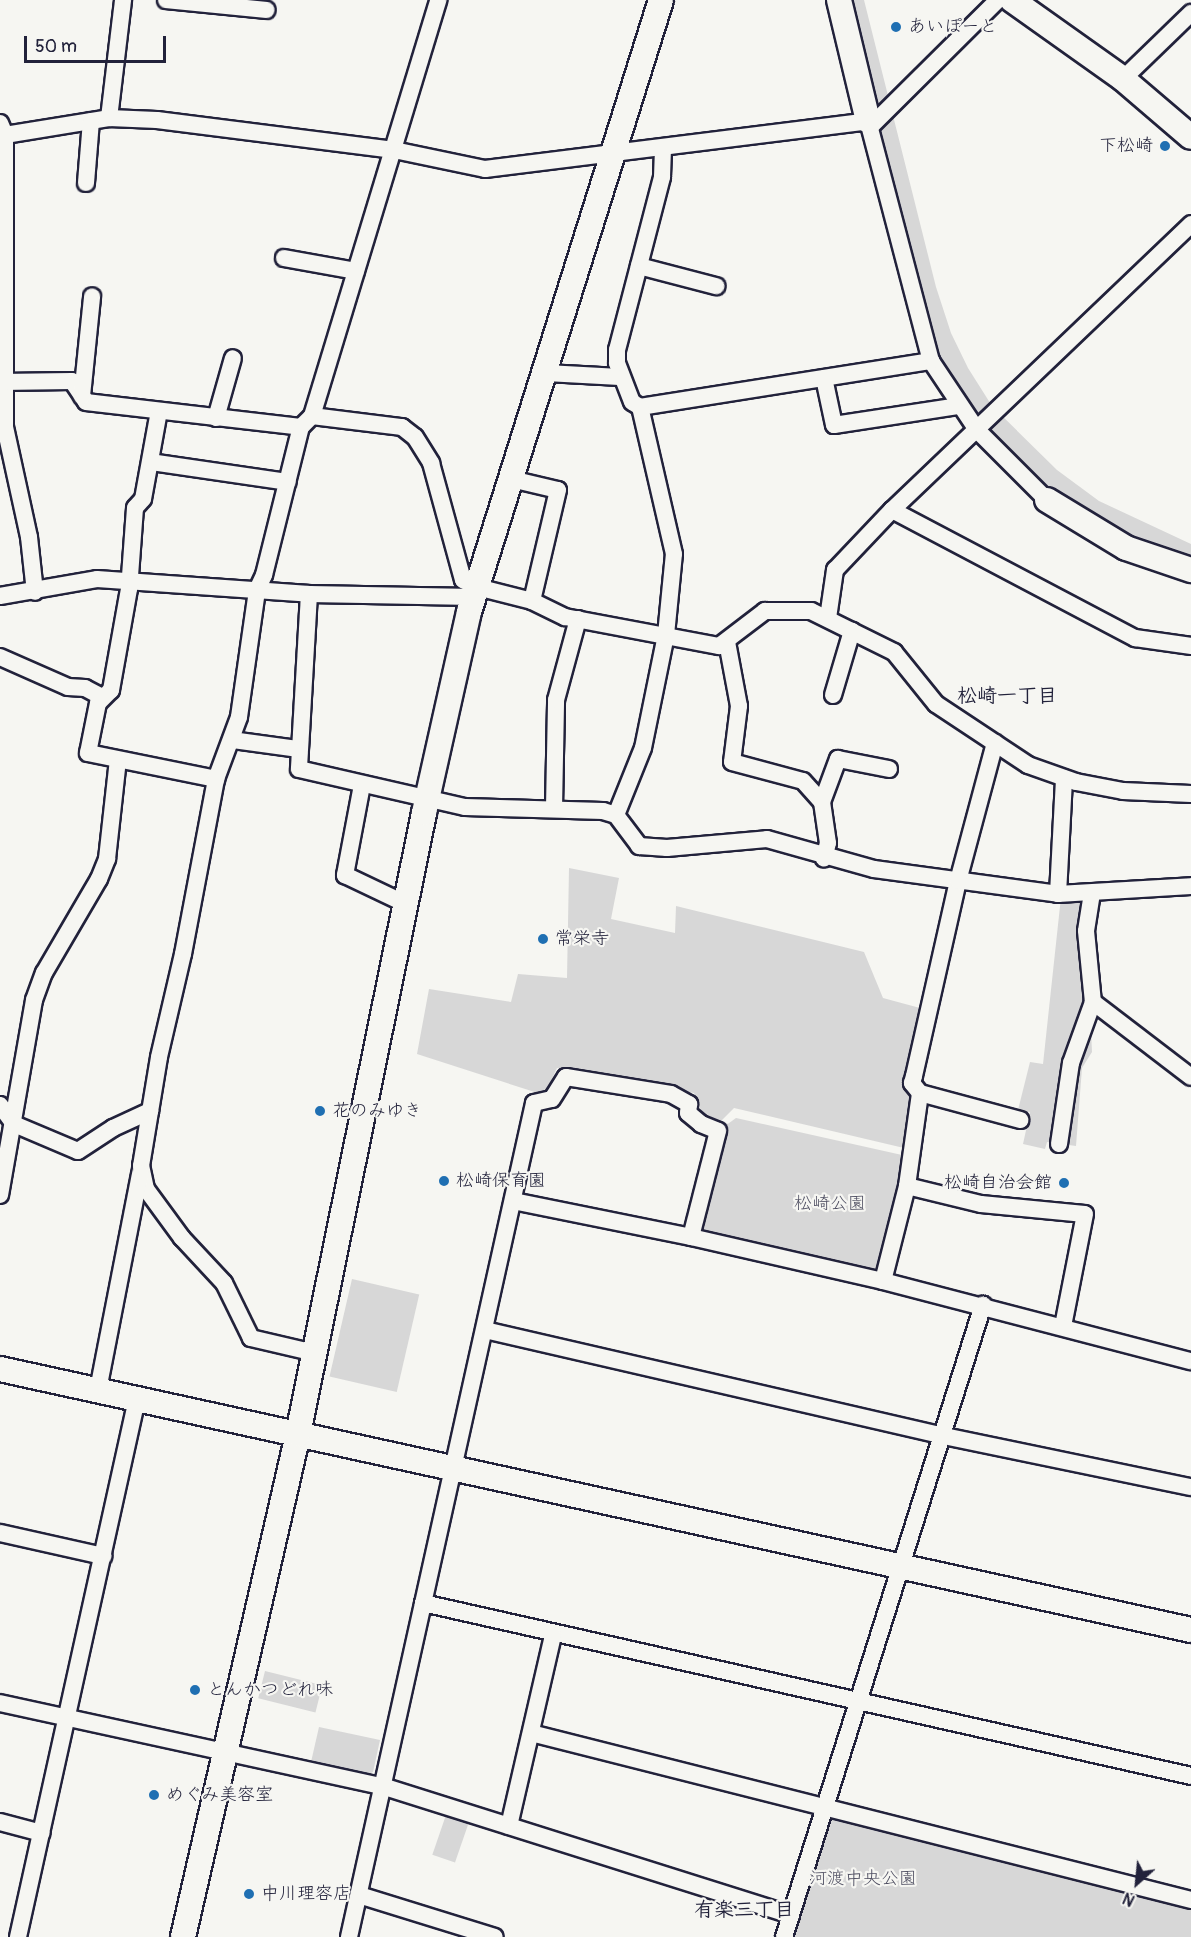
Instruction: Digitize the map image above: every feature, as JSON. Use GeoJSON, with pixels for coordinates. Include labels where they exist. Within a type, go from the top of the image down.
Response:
{"type":"FeatureCollection","features":[{"type":"Feature","properties":{"kind":"street"},"geometry":{"type":"LineString","coordinates":[[109,118],[123,0]]}},
{"type":"Feature","properties":{"kind":"street"},"geometry":{"type":"LineString","coordinates":[[166,0],[267,10]]}},
{"type":"Feature","properties":{"kind":"street"},"geometry":{"type":"LineString","coordinates":[[98,1390],[150,1111],[216,779],[232,740],[257,590],[306,421],[394,150],[438,0]]}},
{"type":"Feature","properties":{"kind":"street"},"geometry":{"type":"LineString","coordinates":[[183,1937],[298,1434],[427,800],[475,592],[661,0]]}},
{"type":"Feature","properties":{"kind":"street"},"geometry":{"type":"LineString","coordinates":[[838,0],[932,361],[958,406],[977,430],[1047,500],[1119,544],[1191,570]]}},
{"type":"Feature","properties":{"kind":"street"},"geometry":{"type":"LineString","coordinates":[[35,592],[29,537],[5,428],[2,382],[3,129],[91,122],[109,118],[157,120],[394,150],[485,169],[613,152],[869,124],[998,0]]}},
{"type":"Feature","properties":{"kind":"street"},"geometry":{"type":"LineString","coordinates":[[1011,0],[1123,79],[1191,137]]}},
{"type":"Feature","properties":{"kind":"street"},"geometry":{"type":"LineString","coordinates":[[1123,79],[1191,13]]}},
{"type":"Feature","properties":{"kind":"street"},"geometry":{"type":"LineString","coordinates":[[86,183],[91,122]]}},
{"type":"Feature","properties":{"kind":"street"},"geometry":{"type":"LineString","coordinates":[[663,148],[662,177],[617,350],[621,377],[632,402],[640,407],[932,361]]}},
{"type":"Feature","properties":{"kind":"street"},"geometry":{"type":"LineString","coordinates":[[828,618],[835,570],[892,510],[1191,224]]}},
{"type":"Feature","properties":{"kind":"street"},"geometry":{"type":"LineString","coordinates":[[284,258],[356,271]]}},
{"type":"Feature","properties":{"kind":"street"},"geometry":{"type":"LineString","coordinates":[[639,266],[716,286]]}},
{"type":"Feature","properties":{"kind":"street"},"geometry":{"type":"LineString","coordinates":[[82,396],[92,297]]}},
{"type":"Feature","properties":{"kind":"street"},"geometry":{"type":"LineString","coordinates":[[216,418],[233,358]]}},
{"type":"Feature","properties":{"kind":"street"},"geometry":{"type":"LineString","coordinates":[[545,374],[621,377]]}},
{"type":"Feature","properties":{"kind":"street"},"geometry":{"type":"LineString","coordinates":[[824,378],[834,425],[958,406]]}},
{"type":"Feature","properties":{"kind":"street"},"geometry":{"type":"LineString","coordinates":[[2,382],[72,381],[86,402],[216,418],[402,427],[415,437],[432,463],[463,580],[475,592]]}},
{"type":"Feature","properties":{"kind":"street"},"geometry":{"type":"LineString","coordinates":[[616,815],[643,748],[666,635],[674,554],[640,407]]}},
{"type":"Feature","properties":{"kind":"street"},"geometry":{"type":"LineString","coordinates":[[159,411],[143,499],[135,508],[129,580],[111,690],[102,697],[88,753],[216,779]]}},
{"type":"Feature","properties":{"kind":"street"},"geometry":{"type":"LineString","coordinates":[[151,462],[288,482]]}},
{"type":"Feature","properties":{"kind":"street"},"geometry":{"type":"LineString","coordinates":[[511,479],[558,490],[532,601]]}},
{"type":"Feature","properties":{"kind":"street"},"geometry":{"type":"LineString","coordinates":[[892,510],[1135,638],[1191,646]]}},
{"type":"Feature","properties":{"kind":"street"},"geometry":{"type":"LineString","coordinates":[[0,596],[35,592],[97,579],[309,594],[475,592],[532,601],[565,617],[719,646],[765,611],[811,611],[894,652],[936,704],[1019,760],[1064,778],[1124,791],[1191,794]]}},
{"type":"Feature","properties":{"kind":"street"},"geometry":{"type":"LineString","coordinates":[[309,594],[298,748],[299,769],[465,807],[554,808],[616,815],[639,846],[667,848],[767,839],[824,858],[1058,894],[1092,893],[1138,886],[1191,884]]}},
{"type":"Feature","properties":{"kind":"street"},"geometry":{"type":"LineString","coordinates":[[554,808],[556,700],[578,619]]}},
{"type":"Feature","properties":{"kind":"street"},"geometry":{"type":"LineString","coordinates":[[833,695],[852,631]]}},
{"type":"Feature","properties":{"kind":"street"},"geometry":{"type":"LineString","coordinates":[[727,642],[739,706],[732,762],[803,781],[822,802]]}},
{"type":"Feature","properties":{"kind":"street"},"geometry":{"type":"LineString","coordinates":[[0,657],[68,687],[85,688],[102,697]]}},
{"type":"Feature","properties":{"kind":"street"},"geometry":{"type":"LineString","coordinates":[[232,740],[298,748]]}},
{"type":"Feature","properties":{"kind":"street"},"geometry":{"type":"LineString","coordinates":[[995,743],[958,880],[912,1083],[920,1094],[1020,1120]]}},
{"type":"Feature","properties":{"kind":"street"},"geometry":{"type":"LineString","coordinates":[[824,858],[828,843],[822,802],[838,759],[890,769]]}},
{"type":"Feature","properties":{"kind":"street"},"geometry":{"type":"LineString","coordinates":[[0,1195],[14,1124],[33,1000],[44,973],[99,879],[107,858],[118,760]]}},
{"type":"Feature","properties":{"kind":"street"},"geometry":{"type":"LineString","coordinates":[[1058,894],[1064,778]]}},
{"type":"Feature","properties":{"kind":"street"},"geometry":{"type":"LineString","coordinates":[[362,785],[345,875],[406,904]]}},
{"type":"Feature","properties":{"kind":"street"},"geometry":{"type":"LineString","coordinates":[[1059,1143],[1071,1063],[1093,1002],[1086,931],[1092,893]]}},
{"type":"Feature","properties":{"kind":"street"},"geometry":{"type":"LineString","coordinates":[[1093,1002],[1191,1077]]}},
{"type":"Feature","properties":{"kind":"street"},"geometry":{"type":"LineString","coordinates":[[349,1937],[534,1103],[552,1099],[566,1077],[671,1094],[689,1104],[688,1113],[701,1124],[718,1131],[691,1237]]}},
{"type":"Feature","properties":{"kind":"street"},"geometry":{"type":"LineString","coordinates":[[883,1281],[907,1186],[920,1094]]}},
{"type":"Feature","properties":{"kind":"street"},"geometry":{"type":"LineString","coordinates":[[0,1105],[14,1124],[78,1151],[113,1128],[150,1111]]}},
{"type":"Feature","properties":{"kind":"street"},"geometry":{"type":"LineString","coordinates":[[141,1166],[146,1189],[182,1238],[224,1282],[251,1338],[315,1353]]}},
{"type":"Feature","properties":{"kind":"street"},"geometry":{"type":"LineString","coordinates":[[907,1186],[981,1204],[1085,1214],[1063,1326]]}},
{"type":"Feature","properties":{"kind":"street"},"geometry":{"type":"LineString","coordinates":[[513,1201],[691,1237],[883,1281],[983,1305],[1191,1361]]}},
{"type":"Feature","properties":{"kind":"street"},"geometry":{"type":"LineString","coordinates":[[784,1937],[944,1436],[983,1305]]}},
{"type":"Feature","properties":{"kind":"street"},"geometry":{"type":"LineString","coordinates":[[485,1330],[944,1436],[1191,1487]]}},
{"type":"Feature","properties":{"kind":"street"},"geometry":{"type":"LineString","coordinates":[[0,1369],[1191,1630]]}},
{"type":"Feature","properties":{"kind":"street"},"geometry":{"type":"LineString","coordinates":[[18,1937],[137,1399]]}},
{"type":"Feature","properties":{"kind":"street"},"geometry":{"type":"LineString","coordinates":[[0,1533],[103,1556]]}},
{"type":"Feature","properties":{"kind":"street"},"geometry":{"type":"LineString","coordinates":[[423,1603],[553,1635],[1191,1776]]}},
{"type":"Feature","properties":{"kind":"street"},"geometry":{"type":"LineString","coordinates":[[509,1826],[553,1635]]}},
{"type":"Feature","properties":{"kind":"street"},"geometry":{"type":"LineString","coordinates":[[0,1702],[382,1786],[791,1915]]}},
{"type":"Feature","properties":{"kind":"street"},"geometry":{"type":"LineString","coordinates":[[531,1733],[825,1811],[1191,1900]]}},
{"type":"Feature","properties":{"kind":"street"},"geometry":{"type":"LineString","coordinates":[[0,1822],[42,1833]]}},
{"type":"Feature","properties":{"kind":"street"},"geometry":{"type":"LineString","coordinates":[[359,1895],[495,1937]]}},
{"type":"Feature","properties":{"kind":"green space"},"geometry":{"type":"Polygon","coordinates":[[[846,0],[864,0],[936,287],[951,333],[968,368],[992,406],[1057,470],[1099,501],[1191,544],[1191,566],[1077,515],[989,437],[942,364],[928,333],[846,0]]]}},
{"type":"Feature","properties":{"kind":"green space"},"geometry":{"type":"Polygon","coordinates":[[[569,868],[619,878],[611,919],[675,933],[676,906],[864,952],[883,998],[920,1008],[905,1079],[912,1090],[904,1148],[734,1108],[720,1122],[702,1113],[694,1093],[557,1068],[544,1095],[417,1054],[429,989],[511,1002],[518,974],[567,978],[569,868]]]}},
{"type":"Feature","properties":{"kind":"green space"},"geometry":{"type":"Polygon","coordinates":[[[1085,896],[1092,1052],[1082,1068],[1076,1146],[1047,1142],[1045,1149],[1023,1144],[1030,1112],[1018,1110],[1030,1062],[1043,1064],[1061,897],[1085,896]]]}},
{"type":"Feature","properties":{"kind":"green space","name":"松崎公園"},"geometry":{"type":"Polygon","coordinates":[[[736,1118],[911,1157],[883,1281],[691,1237],[718,1131],[736,1118]]]}},
{"type":"Feature","properties":{"kind":"green space"},"geometry":{"type":"Polygon","coordinates":[[[352,1279],[419,1295],[397,1392],[330,1376],[352,1279]]]}},
{"type":"Feature","properties":{"kind":"green space"},"geometry":{"type":"Polygon","coordinates":[[[265,1671],[322,1685],[315,1712],[258,1698],[265,1671]]]}},
{"type":"Feature","properties":{"kind":"green space"},"geometry":{"type":"Polygon","coordinates":[[[319,1727],[380,1740],[373,1772],[367,1775],[311,1762],[319,1727]]]}},
{"type":"Feature","properties":{"kind":"green space","name":"河渡中央公園"},"geometry":{"type":"Polygon","coordinates":[[[825,1811],[1191,1900],[1191,1937],[784,1937],[825,1811]]]}},
{"type":"Feature","properties":{"kind":"green space"},"geometry":{"type":"Polygon","coordinates":[[[446,1815],[469,1823],[455,1863],[432,1855],[446,1815]]]}},
{"type":"Feature","properties":{"kind":"place","name":"あいぽーと"},"geometry":{"type":"Point","coordinates":[896,27]}},
{"type":"Feature","properties":{"kind":"place","name":"下松崎"},"geometry":{"type":"Point","coordinates":[1165,146]}},
{"type":"Feature","properties":{"kind":"place","name":"常栄寺"},"geometry":{"type":"Point","coordinates":[543,939]}},
{"type":"Feature","properties":{"kind":"place","name":"花のみゆき"},"geometry":{"type":"Point","coordinates":[320,1111]}},
{"type":"Feature","properties":{"kind":"place","name":"松崎保育園"},"geometry":{"type":"Point","coordinates":[444,1181]}},
{"type":"Feature","properties":{"kind":"place","name":"松崎自治会館"},"geometry":{"type":"Point","coordinates":[1064,1183]}},
{"type":"Feature","properties":{"kind":"place","name":"とんかつどれ味"},"geometry":{"type":"Point","coordinates":[195,1690]}},
{"type":"Feature","properties":{"kind":"place","name":"めぐみ美容室"},"geometry":{"type":"Point","coordinates":[154,1795]}},
{"type":"Feature","properties":{"kind":"place","name":"中川理容店"},"geometry":{"type":"Point","coordinates":[249,1894]}},
{"type":"Feature","properties":{"kind":"district","name":"松崎一丁目"},"geometry":{"type":"Point","coordinates":[1007,695]}},
{"type":"Feature","properties":{"kind":"district","name":"有楽三丁目"},"geometry":{"type":"Point","coordinates":[744,1909]}}]}
